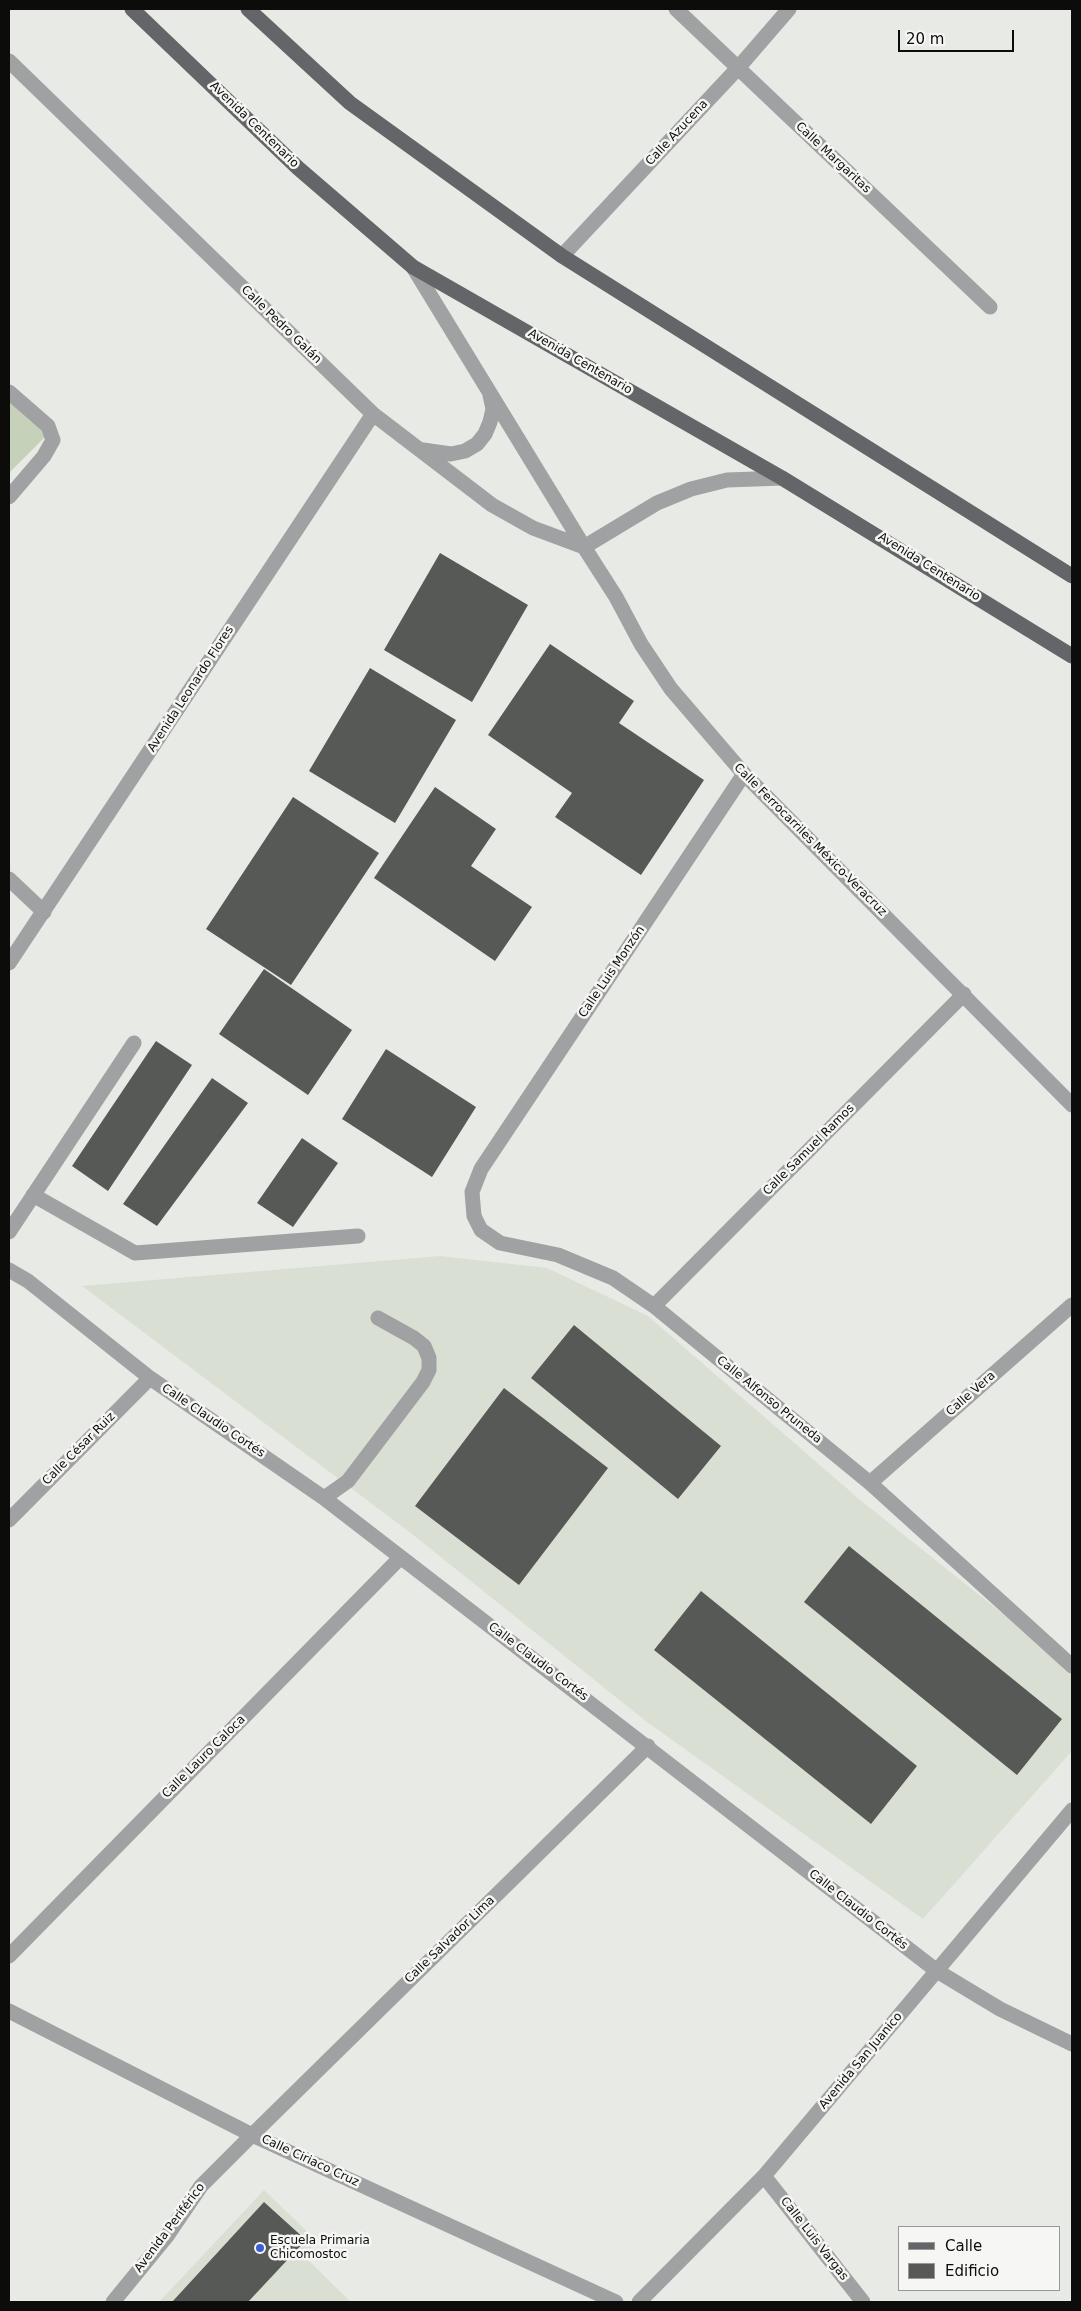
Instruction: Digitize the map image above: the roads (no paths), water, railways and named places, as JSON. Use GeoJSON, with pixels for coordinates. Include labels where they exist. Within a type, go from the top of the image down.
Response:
{"type":"FeatureCollection","features":[{"type":"Feature","properties":{"kind":"main road","name":"Avenida Centenario"},"geometry":{"type":"LineString","coordinates":[[132,9],[298,168],[413,267],[782,478],[1072,656]]}},
{"type":"Feature","properties":{"kind":"main road"},"geometry":{"type":"LineString","coordinates":[[248,9],[350,103],[562,256],[1072,576]]}},
{"type":"Feature","properties":{"kind":"street","name":"Calle Margaritas"},"geometry":{"type":"LineString","coordinates":[[676,9],[990,306]]}},
{"type":"Feature","properties":{"kind":"street","name":"Calle Azucena"},"geometry":{"type":"LineString","coordinates":[[562,256],[738,68],[789,9]]}},
{"type":"Feature","properties":{"kind":"street","name":"Calle Pedro Galán"},"geometry":{"type":"LineString","coordinates":[[9,61],[373,414],[492,505],[533,528],[584,547]]}},
{"type":"Feature","properties":{"kind":"street"},"geometry":{"type":"LineString","coordinates":[[413,267],[485,385],[491,396],[493,409],[486,434],[477,444],[465,451],[451,454],[420,450]]}},
{"type":"Feature","properties":{"kind":"street","name":"Calle Ferrocarriles México-Veracruz"},"geometry":{"type":"LineString","coordinates":[[485,385],[616,597],[641,644],[670,689],[744,774],[1072,1105]]}},
{"type":"Feature","properties":{"kind":"street"},"geometry":{"type":"LineString","coordinates":[[9,392],[48,426],[52,432],[53,440],[44,456],[9,497]]}},
{"type":"Feature","properties":{"kind":"street","name":"Avenida Leonardo Flores"},"geometry":{"type":"LineString","coordinates":[[9,963],[373,414]]}},
{"type":"Feature","properties":{"kind":"street"},"geometry":{"type":"LineString","coordinates":[[584,547],[657,502],[691,489],[727,480],[782,478]]}},
{"type":"Feature","properties":{"kind":"street","name":"Calle Luis Monzón"},"geometry":{"type":"LineString","coordinates":[[481,1169],[744,774]]}},
{"type":"Feature","properties":{"kind":"street"},"geometry":{"type":"LineString","coordinates":[[9,879],[44,912]]}},
{"type":"Feature","properties":{"kind":"street","name":"Calle Samuel Ramos"},"geometry":{"type":"LineString","coordinates":[[654,1306],[964,994]]}},
{"type":"Feature","properties":{"kind":"street"},"geometry":{"type":"LineString","coordinates":[[9,1232],[134,1043]]}},
{"type":"Feature","properties":{"kind":"street","name":"Calle Alfonso Pruneda"},"geometry":{"type":"LineString","coordinates":[[481,1169],[472,1192],[474,1216],[481,1230],[500,1243],[558,1255],[613,1278],[654,1306],[870,1483],[1072,1666]]}},
{"type":"Feature","properties":{"kind":"street"},"geometry":{"type":"LineString","coordinates":[[33,1195],[135,1253],[358,1236]]}},
{"type":"Feature","properties":{"kind":"street","name":"Calle Claudio Cortés"},"geometry":{"type":"LineString","coordinates":[[9,1270],[28,1281],[150,1378],[324,1498],[648,1746],[937,1971],[1000,2009],[1072,2044]]}},
{"type":"Feature","properties":{"kind":"street","name":"Calle Vera"},"geometry":{"type":"LineString","coordinates":[[870,1483],[1072,1305]]}},
{"type":"Feature","properties":{"kind":"street"},"geometry":{"type":"LineString","coordinates":[[324,1498],[348,1481],[423,1382],[429,1370],[429,1358],[424,1346],[414,1338],[378,1318]]}},
{"type":"Feature","properties":{"kind":"street","name":"Calle César Ruiz"},"geometry":{"type":"LineString","coordinates":[[9,1520],[150,1378]]}},
{"type":"Feature","properties":{"kind":"street","name":"Calle Lauro Caloca"},"geometry":{"type":"LineString","coordinates":[[9,1956],[400,1558]]}},
{"type":"Feature","properties":{"kind":"street","name":"Calle Salvador Lima"},"geometry":{"type":"LineString","coordinates":[[252,2134],[648,1746]]}},
{"type":"Feature","properties":{"kind":"street","name":"Avenida San Juanico"},"geometry":{"type":"LineString","coordinates":[[638,2302],[764,2176],[1072,1810]]}},
{"type":"Feature","properties":{"kind":"street","name":"Calle Ciriaco Cruz"},"geometry":{"type":"LineString","coordinates":[[9,2011],[252,2134],[616,2302]]}},
{"type":"Feature","properties":{"kind":"street","name":"Avenida Periférico"},"geometry":{"type":"LineString","coordinates":[[112,2302],[167,2236],[201,2186],[252,2134]]}},
{"type":"Feature","properties":{"kind":"street","name":"Calle Luis Vargas"},"geometry":{"type":"LineString","coordinates":[[764,2176],[863,2302]]}},
{"type":"Feature","properties":{"kind":"place","name":"Escuela Primaria Chicomostoc"},"geometry":{"type":"Point","coordinates":[260,2248]}}]}
